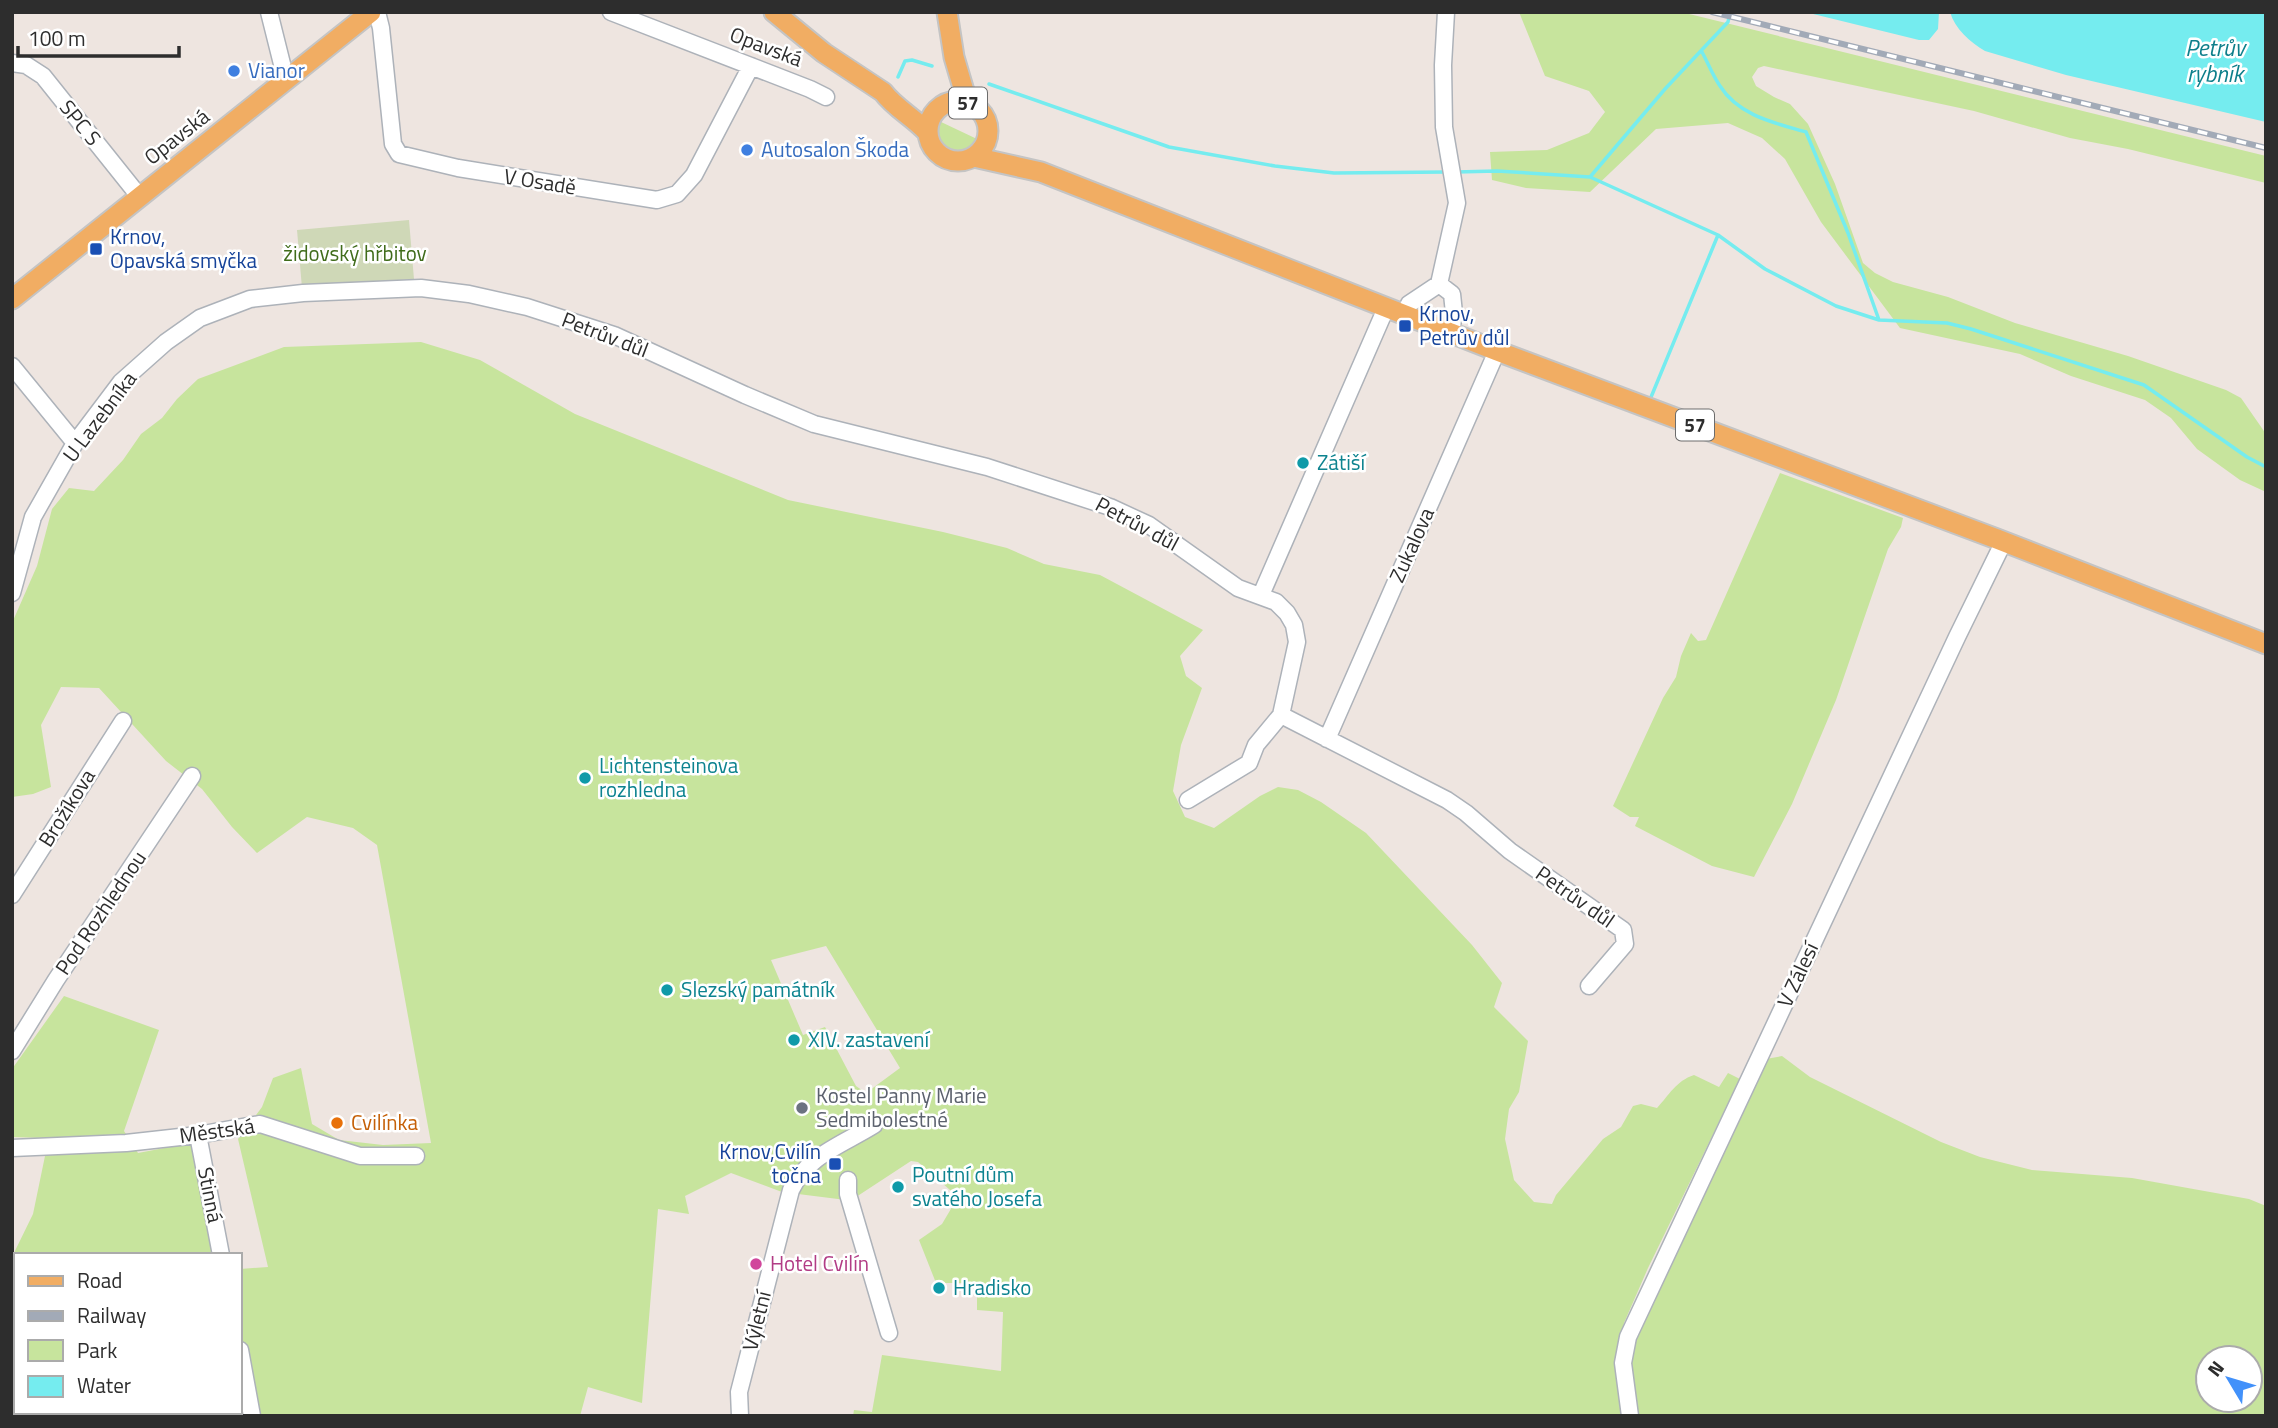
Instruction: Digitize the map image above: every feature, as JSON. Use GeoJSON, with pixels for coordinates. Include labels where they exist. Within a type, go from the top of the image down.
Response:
{"type":"FeatureCollection","features":[{"type":"Feature","properties":{"kind":"main road","name":"Opavská"},"geometry":{"type":"LineString","coordinates":[[12,299],[371,12]]}},
{"type":"Feature","properties":{"kind":"main road","name":"57"},"geometry":{"type":"LineString","coordinates":[[774,12],[824,53],[883,92],[927,132]]}},
{"type":"Feature","properties":{"kind":"main road"},"geometry":{"type":"LineString","coordinates":[[947,12],[954,57],[970,104]]}},
{"type":"Feature","properties":{"kind":"main road"},"geometry":{"type":"LineString","coordinates":[[941,106],[951,81],[954,57]]}},
{"type":"Feature","properties":{"kind":"main road","name":"57"},"geometry":{"type":"LineString","coordinates":[[883,92],[918,106],[941,106],[960,101],[970,104],[983,114],[988,135],[982,150],[974,157],[958,162],[942,158],[931,147],[927,132],[929,120],[941,106]]}},
{"type":"Feature","properties":{"kind":"main road","name":"57"},"geometry":{"type":"LineString","coordinates":[[988,135],[1005,151],[1041,172]]}},
{"type":"Feature","properties":{"kind":"main road","name":"57"},"geometry":{"type":"LineString","coordinates":[[974,157],[1041,172],[1497,351],[2004,541],[2266,644]]}},
{"type":"Feature","properties":{"kind":"street"},"geometry":{"type":"LineString","coordinates":[[269,12],[286,80]]}},
{"type":"Feature","properties":{"kind":"street","name":"V Osadě"},"geometry":{"type":"LineString","coordinates":[[377,12],[393,144],[399,154],[458,168],[657,200],[677,194],[694,175],[751,66]]}},
{"type":"Feature","properties":{"kind":"street","name":"Opavská"},"geometry":{"type":"LineString","coordinates":[[611,12],[826,97]]}},
{"type":"Feature","properties":{"kind":"street"},"geometry":{"type":"LineString","coordinates":[[1261,595],[1395,311],[1438,284],[1457,203],[1444,127],[1446,12]]}},
{"type":"Feature","properties":{"kind":"street","name":"SPC S"},"geometry":{"type":"LineString","coordinates":[[12,63],[26,65],[43,76],[139,197]]}},
{"type":"Feature","properties":{"kind":"street"},"geometry":{"type":"LineString","coordinates":[[1438,284],[1452,294],[1454,313],[1451,333]]}},
{"type":"Feature","properties":{"kind":"street","name":"U Lazebníka"},"geometry":{"type":"LineString","coordinates":[[12,593],[33,517],[75,443],[121,382],[166,342],[200,318],[250,299],[303,293],[421,288]]}},
{"type":"Feature","properties":{"kind":"street","name":"Petrův důl"},"geometry":{"type":"LineString","coordinates":[[421,288],[469,294],[527,307],[614,335],[814,424],[988,467],[1110,507],[1149,525],[1238,588],[1276,602],[1287,613],[1294,625],[1297,642],[1281,715],[1447,800],[1510,851],[1623,930],[1625,944],[1589,986]]}},
{"type":"Feature","properties":{"kind":"street","name":"Zukalova"},"geometry":{"type":"LineString","coordinates":[[1327,739],[1497,351]]}},
{"type":"Feature","properties":{"kind":"street"},"geometry":{"type":"LineString","coordinates":[[12,366],[75,443]]}},
{"type":"Feature","properties":{"kind":"street","name":"V Zálesí"},"geometry":{"type":"LineString","coordinates":[[1630,1416],[1623,1363],[1628,1337],[2004,541]]}},
{"type":"Feature","properties":{"kind":"street"},"geometry":{"type":"LineString","coordinates":[[1188,800],[1249,763],[1256,745],[1281,715]]}},
{"type":"Feature","properties":{"kind":"street","name":"Brožíkova"},"geometry":{"type":"LineString","coordinates":[[12,895],[123,721]]}},
{"type":"Feature","properties":{"kind":"street","name":"Pod Rozhlednou"},"geometry":{"type":"LineString","coordinates":[[12,1051],[192,776]]}},
{"type":"Feature","properties":{"kind":"street","name":"Městská"},"geometry":{"type":"LineString","coordinates":[[12,1149],[127,1143],[198,1135],[260,1124],[360,1156],[416,1156]]}},
{"type":"Feature","properties":{"kind":"street","name":"Výletní"},"geometry":{"type":"LineString","coordinates":[[740,1416],[739,1392],[791,1190],[803,1170],[821,1156],[874,1125]]}},
{"type":"Feature","properties":{"kind":"street","name":"Stinná"},"geometry":{"type":"LineString","coordinates":[[198,1135],[221,1253]]}},
{"type":"Feature","properties":{"kind":"street"},"geometry":{"type":"LineString","coordinates":[[848,1180],[848,1194],[889,1333]]}},
{"type":"Feature","properties":{"kind":"street"},"geometry":{"type":"LineString","coordinates":[[242,1361],[252,1416]]}},
{"type":"Feature","properties":{"kind":"green space"},"geometry":{"type":"Polygon","coordinates":[[[1519,12],[1681,12],[2266,156],[2266,183],[2128,149],[2070,138],[1974,111],[1764,66],[1758,68],[1752,77],[1756,86],[1790,104],[1808,124],[1835,184],[1863,263],[1875,273],[1893,282],[1948,297],[2015,323],[2128,356],[2226,390],[2241,398],[2266,434],[2266,492],[2240,480],[2197,449],[2171,418],[2145,400],[2071,376],[2020,354],[1900,328],[1821,222],[1785,159],[1762,138],[1728,123],[1656,129],[1590,192],[1526,188],[1492,180],[1490,152],[1547,150],[1589,133],[1605,112],[1589,91],[1545,76],[1519,12]]]}},
{"type":"Feature","properties":{"kind":"green space"},"geometry":{"type":"Polygon","coordinates":[[[939,121],[977,139],[967,149],[956,152],[950,150],[937,136],[939,121]]]}},
{"type":"Feature","properties":{"kind":"green space","name":"židovský hřbitov"},"geometry":{"type":"Polygon","coordinates":[[[409,220],[414,279],[302,288],[297,230],[409,220]]]}},
{"type":"Feature","properties":{"kind":"green space"},"geometry":{"type":"Polygon","coordinates":[[[421,342],[480,360],[575,414],[788,500],[943,532],[1007,548],[1044,564],[1100,575],[1203,630],[1180,656],[1186,676],[1202,688],[1181,745],[1173,791],[1185,817],[1214,828],[1260,796],[1278,787],[1298,790],[1321,802],[1366,833],[1472,945],[1502,983],[1494,1007],[1528,1041],[1519,1092],[1509,1109],[1505,1139],[1514,1180],[1534,1202],[1552,1204],[1556,1195],[1603,1139],[1621,1127],[1633,1106],[1641,1104],[1657,1108],[1678,1085],[1694,1075],[1719,1087],[1728,1073],[1740,1079],[1624,1323],[1618,1368],[1624,1411],[1618,1416],[853,1416],[854,1410],[872,1412],[882,1355],[1001,1371],[1003,1312],[977,1310],[977,1283],[936,1283],[919,1240],[942,1224],[958,1197],[918,1162],[911,1161],[853,1199],[782,1192],[731,1173],[685,1196],[689,1214],[658,1209],[642,1403],[588,1387],[580,1416],[126,1416],[242,1414],[242,1269],[268,1267],[238,1139],[262,1107],[273,1078],[301,1068],[312,1124],[339,1140],[383,1145],[431,1143],[377,845],[353,828],[307,817],[257,853],[202,789],[166,761],[99,688],[61,687],[41,725],[51,787],[33,794],[12,797],[12,623],[37,566],[52,509],[69,488],[94,491],[123,460],[141,434],[162,418],[198,379],[284,347],[421,342]],[[826,946],[771,960],[803,1035],[825,1027],[856,1086],[866,1093],[900,1068],[826,946]]]}},
{"type":"Feature","properties":{"kind":"green space"},"geometry":{"type":"Polygon","coordinates":[[[1780,473],[1903,518],[1901,527],[1888,549],[1836,700],[1792,804],[1754,877],[1712,866],[1635,826],[1639,817],[1630,817],[1613,806],[1663,698],[1676,677],[1691,633],[1698,641],[1706,640],[1780,473]]]}},
{"type":"Feature","properties":{"kind":"green space"},"geometry":{"type":"Polygon","coordinates":[[[64,996],[159,1030],[124,1131],[138,1153],[191,1143],[213,1253],[14,1253],[12,1401],[12,1257],[33,1214],[45,1156],[44,1138],[12,1137],[12,1069],[64,996]]]}},
{"type":"Feature","properties":{"kind":"green space"},"geometry":{"type":"Polygon","coordinates":[[[1782,1056],[1810,1077],[1941,1142],[1980,1157],[2032,1170],[2132,1178],[2249,1199],[2266,1206],[2266,1416],[1636,1416],[1629,1370],[1631,1348],[1766,1059],[1782,1056]]]}},
{"type":"Feature","properties":{"kind":"water"},"geometry":{"type":"Polygon","coordinates":[[[1805,12],[1939,12],[1938,29],[1929,40],[1919,40],[1805,12]]]}},
{"type":"Feature","properties":{"kind":"water","name":"Petrův rybník"},"geometry":{"type":"Polygon","coordinates":[[[1950,12],[2266,12],[2266,122],[2066,75],[1985,51],[1974,44],[1955,24],[1950,12]]]}},
{"type":"Feature","properties":{"kind":"waterway"},"geometry":{"type":"LineString","coordinates":[[1590,177],[1665,89],[1728,22],[1730,12]]}},
{"type":"Feature","properties":{"kind":"waterway"},"geometry":{"type":"LineString","coordinates":[[1702,52],[1720,86],[1737,105],[1758,117],[1806,132],[1848,233],[1879,320]]}},
{"type":"Feature","properties":{"kind":"waterway"},"geometry":{"type":"LineString","coordinates":[[898,77],[905,61],[912,60],[932,66]]}},
{"type":"Feature","properties":{"kind":"waterway"},"geometry":{"type":"LineString","coordinates":[[989,84],[1169,147],[1275,166],[1334,173],[1447,172]]}},
{"type":"Feature","properties":{"kind":"waterway"},"geometry":{"type":"LineString","coordinates":[[1456,172],[1497,171],[1590,177],[1718,235],[1765,269],[1836,306],[1879,320],[1947,323],[1971,329],[2144,385],[2247,457],[2266,467]]}},
{"type":"Feature","properties":{"kind":"waterway"},"geometry":{"type":"LineString","coordinates":[[1649,402],[1718,235]]}},
{"type":"Feature","properties":{"kind":"railway"},"geometry":{"type":"LineString","coordinates":[[1712,12],[2266,148]]}},
{"type":"Feature","properties":{"kind":"place","name":"Vianor"},"geometry":{"type":"Point","coordinates":[234,71]}},
{"type":"Feature","properties":{"kind":"place","name":"Autosalon Škoda"},"geometry":{"type":"Point","coordinates":[747,150]}},
{"type":"Feature","properties":{"kind":"place","name":"Krnov, Opavská smyčka"},"geometry":{"type":"Point","coordinates":[96,249]}},
{"type":"Feature","properties":{"kind":"place","name":"Krnov, Petrův důl"},"geometry":{"type":"Point","coordinates":[1405,326]}},
{"type":"Feature","properties":{"kind":"place","name":"Zátiší"},"geometry":{"type":"Point","coordinates":[1303,463]}},
{"type":"Feature","properties":{"kind":"place","name":"Lichtensteinova rozhledna"},"geometry":{"type":"Point","coordinates":[585,778]}},
{"type":"Feature","properties":{"kind":"place","name":"Slezský památník"},"geometry":{"type":"Point","coordinates":[667,990]}},
{"type":"Feature","properties":{"kind":"place","name":"XIV. zastavení"},"geometry":{"type":"Point","coordinates":[794,1040]}},
{"type":"Feature","properties":{"kind":"place","name":"Kostel Panny Marie Sedmibolestné"},"geometry":{"type":"Point","coordinates":[802,1108]}},
{"type":"Feature","properties":{"kind":"place","name":"Cvilínka"},"geometry":{"type":"Point","coordinates":[337,1123]}},
{"type":"Feature","properties":{"kind":"place","name":"Krnov,Cvilín točna"},"geometry":{"type":"Point","coordinates":[835,1164]}},
{"type":"Feature","properties":{"kind":"place","name":"Poutní dům svatého Josefa"},"geometry":{"type":"Point","coordinates":[898,1187]}},
{"type":"Feature","properties":{"kind":"place","name":"Hotel Cvilín"},"geometry":{"type":"Point","coordinates":[756,1264]}},
{"type":"Feature","properties":{"kind":"place","name":"Hradisko"},"geometry":{"type":"Point","coordinates":[939,1288]}}]}
